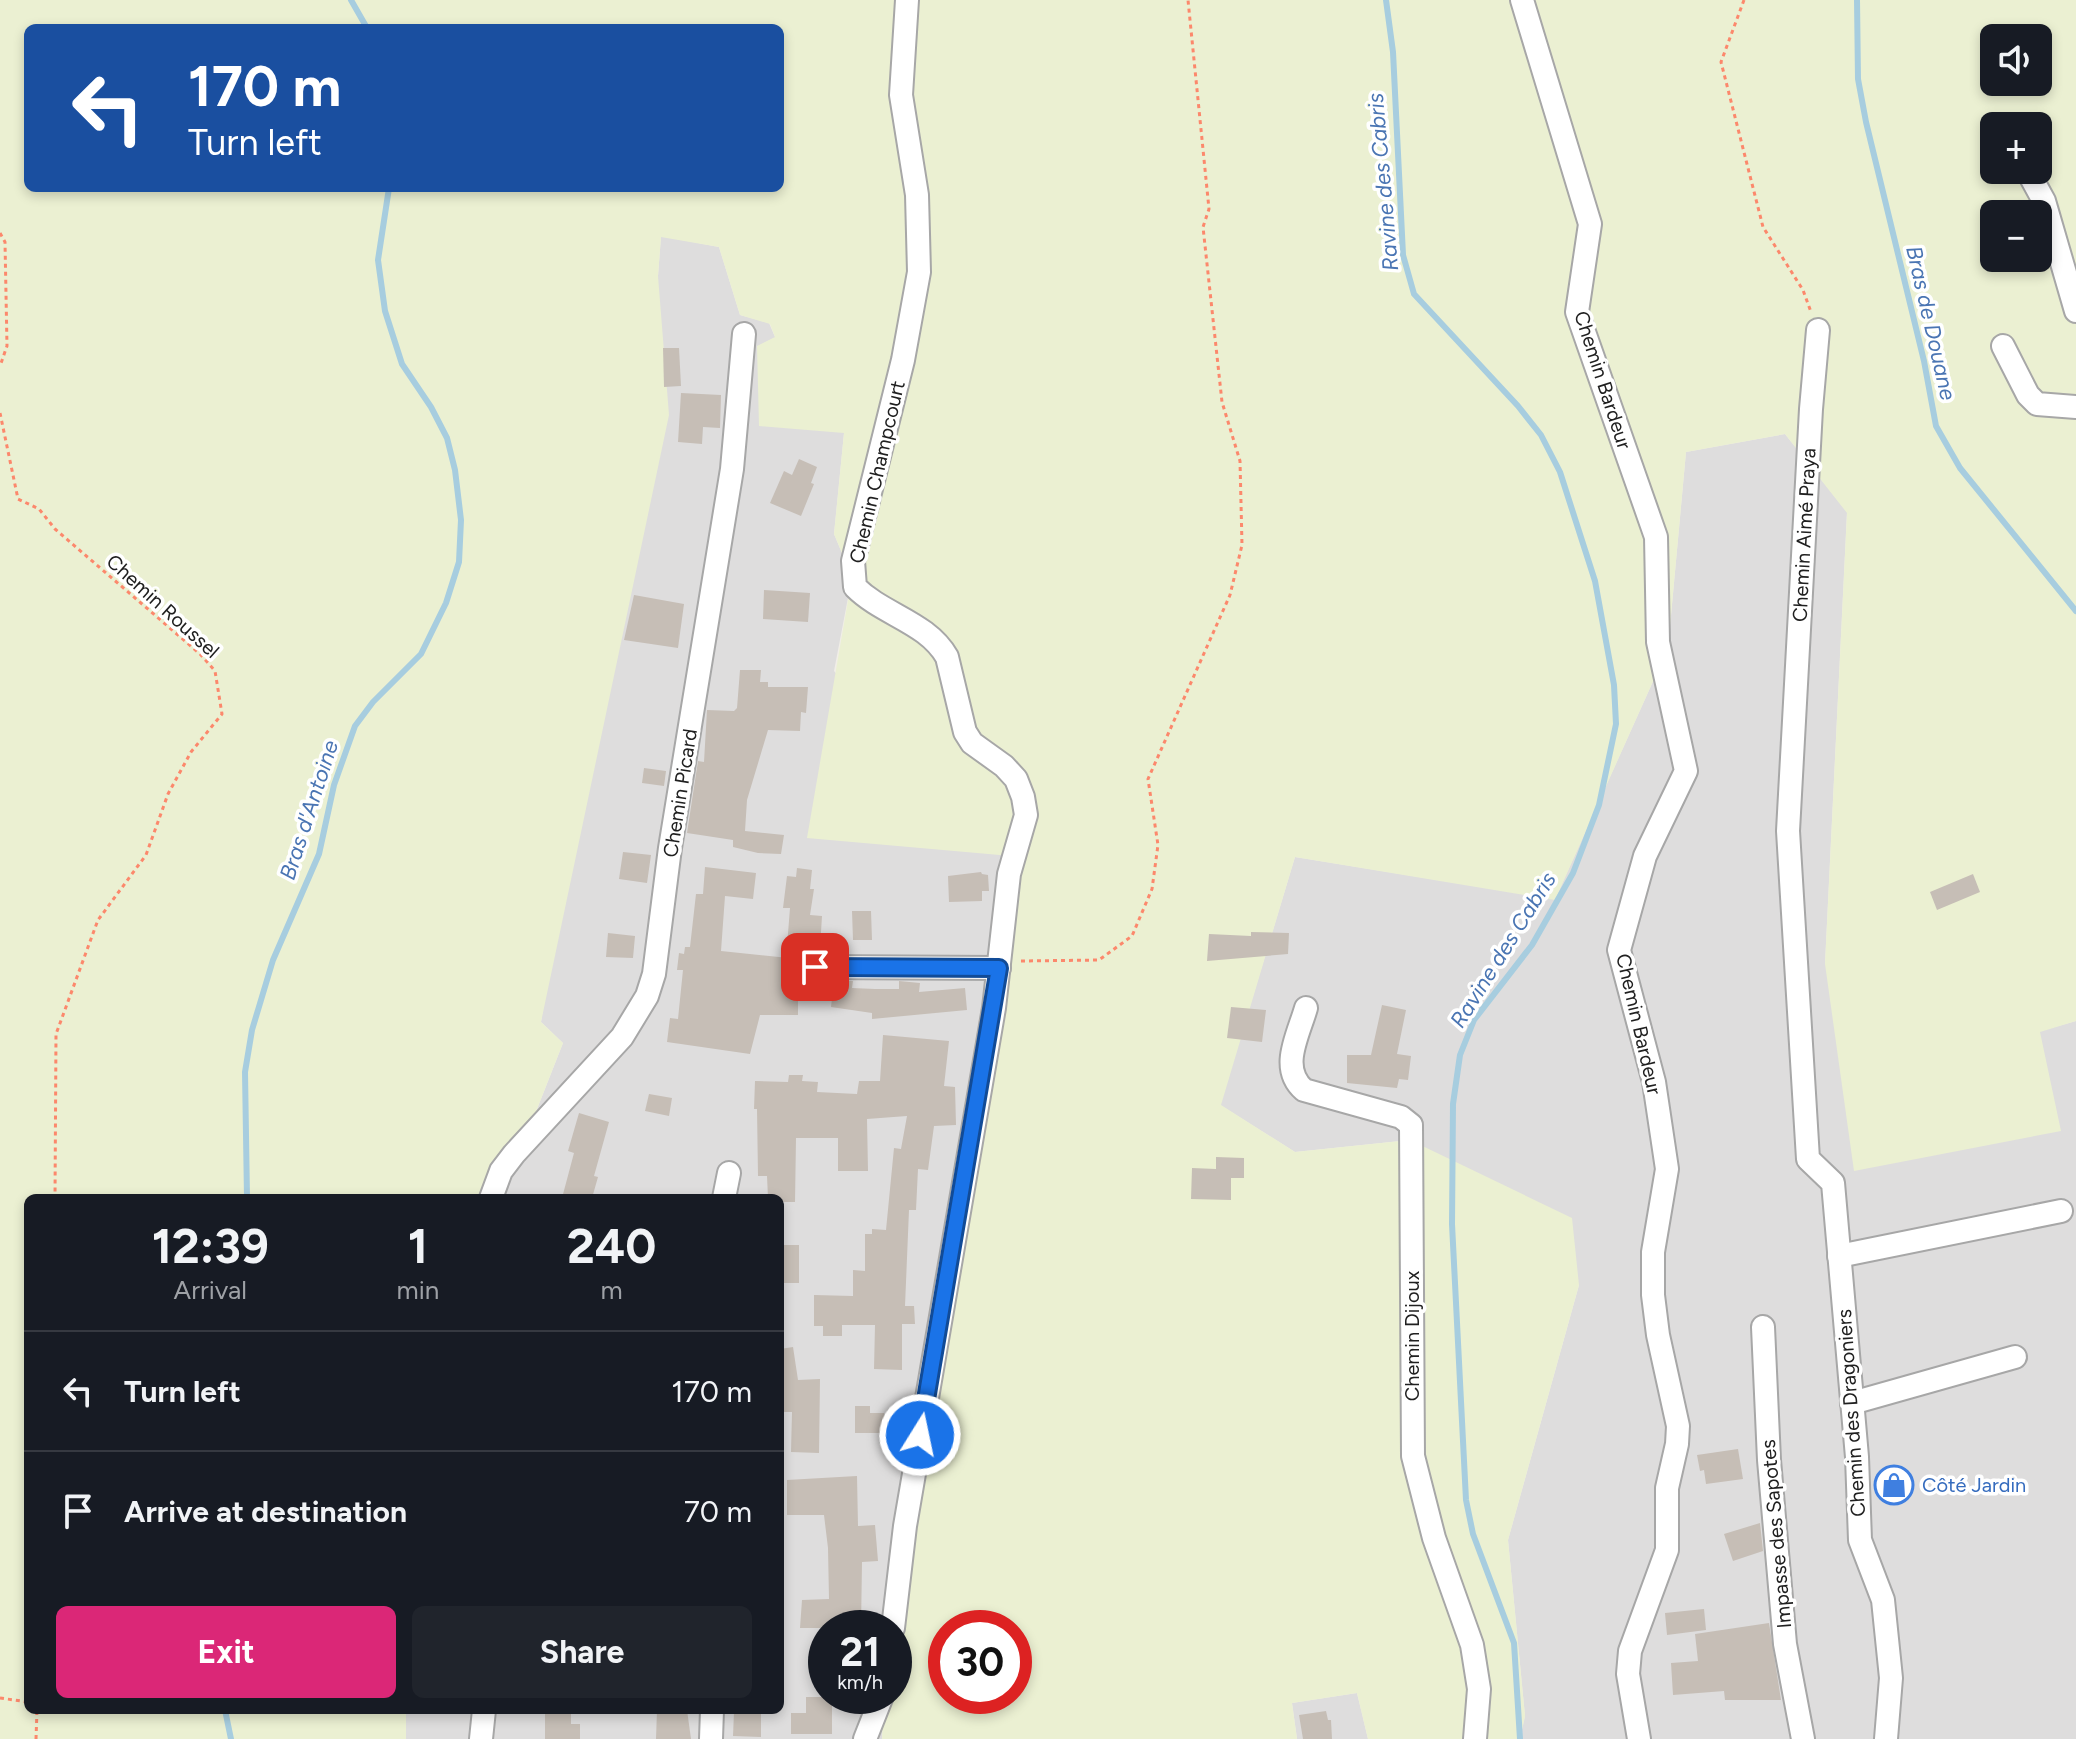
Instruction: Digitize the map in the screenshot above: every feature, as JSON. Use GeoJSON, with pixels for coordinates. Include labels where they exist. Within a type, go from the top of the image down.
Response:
{"type":"FeatureCollection","features":[{"type":"Feature","properties":{"kind":"street","name":"Chemin Champcourt"},"geometry":{"type":"LineString","coordinates":[[895,1610],[905,1526],[999,965],[1009,874],[1026,815],[1016,779],[1004,766],[972,743],[965,732],[947,657],[941,646],[932,635],[894,615],[855,587],[853,561],[903,360],[919,272],[917,195],[901,95],[907,0]]}},
{"type":"Feature","properties":{"kind":"street","name":"Chemin Bardeur"},"geometry":{"type":"LineString","coordinates":[[1522,0],[1590,224],[1577,312],[1656,537],[1658,642],[1686,771],[1645,856],[1619,950],[1654,1082],[1667,1169],[1653,1252],[1653,1295],[1658,1335],[1678,1426],[1667,1488],[1667,1550],[1630,1651],[1628,1674],[1639,1739]]}},
{"type":"Feature","properties":{"kind":"street"},"geometry":{"type":"LineString","coordinates":[[2035,184],[2044,201],[2076,311]]}},
{"type":"Feature","properties":{"kind":"street","name":"Chemin Aimé Praya"},"geometry":{"type":"LineString","coordinates":[[1802,1094],[1788,831],[1818,330]]}},
{"type":"Feature","properties":{"kind":"street","name":"Chemin Picard"},"geometry":{"type":"LineString","coordinates":[[492,1194],[501,1171],[514,1154],[622,1037],[647,996],[654,974],[670,848],[732,469],[744,334]]}},
{"type":"Feature","properties":{"kind":"street"},"geometry":{"type":"LineString","coordinates":[[2003,346],[2028,395],[2037,404],[2076,407]]}},
{"type":"Feature","properties":{"kind":"street"},"geometry":{"type":"LineString","coordinates":[[815,967],[999,965]]}},
{"type":"Feature","properties":{"kind":"street","name":"Chemin Dijoux"},"geometry":{"type":"LineString","coordinates":[[1306,1008],[1289,1066],[1296,1082],[1304,1090],[1401,1117],[1411,1125],[1413,1456],[1434,1538],[1472,1645],[1479,1689],[1475,1739]]}},
{"type":"Feature","properties":{"kind":"street","name":"Chemin des Dragoniers"},"geometry":{"type":"LineString","coordinates":[[1802,1094],[1808,1159],[1833,1183],[1860,1540],[1883,1600],[1891,1678],[1886,1739]]}},
{"type":"Feature","properties":{"kind":"street"},"geometry":{"type":"LineString","coordinates":[[725,1194],[729,1173]]}},
{"type":"Feature","properties":{"kind":"street"},"geometry":{"type":"LineString","coordinates":[[1839,1256],[2061,1211]]}},
{"type":"Feature","properties":{"kind":"street","name":"Impasse des Sapotes"},"geometry":{"type":"LineString","coordinates":[[1763,1327],[1769,1460],[1785,1644],[1803,1739]]}},
{"type":"Feature","properties":{"kind":"street"},"geometry":{"type":"LineString","coordinates":[[1852,1403],[2015,1357]]}},
{"type":"Feature","properties":{"kind":"street"},"geometry":{"type":"LineString","coordinates":[[481,1739],[484,1714]]}},
{"type":"Feature","properties":{"kind":"street"},"geometry":{"type":"LineString","coordinates":[[711,1739],[712,1714]]}},
{"type":"Feature","properties":{"kind":"street"},"geometry":{"type":"LineString","coordinates":[[865,1739],[875,1714]]}},
{"type":"Feature","properties":{"kind":"path"},"geometry":{"type":"LineString","coordinates":[[999,965],[1099,960],[1132,936],[1152,889],[1158,845],[1148,779],[1230,595],[1242,545],[1240,461],[1222,402],[1203,227],[1209,209],[1188,0]]}},
{"type":"Feature","properties":{"kind":"path"},"geometry":{"type":"LineString","coordinates":[[1744,0],[1721,62],[1763,227],[1803,290],[1818,330]]}},
{"type":"Feature","properties":{"kind":"path"},"geometry":{"type":"LineString","coordinates":[[0,233],[5,242],[7,346],[0,366]]}},
{"type":"Feature","properties":{"kind":"path","name":"Chemin Roussel"},"geometry":{"type":"LineString","coordinates":[[0,413],[18,499],[39,509],[55,529],[200,654],[215,671],[222,714],[191,752],[168,794],[146,855],[98,920],[56,1034],[55,1194]]}},
{"type":"Feature","properties":{"kind":"path"},"geometry":{"type":"LineString","coordinates":[[0,1698],[24,1701]]}},
{"type":"Feature","properties":{"kind":"path"},"geometry":{"type":"LineString","coordinates":[[36,1739],[37,1714]]}},
{"type":"Feature","properties":{"kind":"shaded area"},"geometry":{"type":"Polygon","coordinates":[[[661,236],[719,247],[740,315],[769,323],[775,337],[844,433],[834,534],[852,577],[834,671],[1000,855],[1012,857],[895,1610],[808,1610],[808,1714],[883,1714],[882,1739],[406,1739],[406,1714],[784,1714],[784,1194],[504,1194],[563,1043],[541,1022],[658,276],[661,236]]]}},
{"type":"Feature","properties":{"kind":"shaded area"},"geometry":{"type":"Polygon","coordinates":[[[1785,434],[1847,512],[1825,964],[2040,1031],[2076,1021],[2076,1739],[1520,1739],[1525,1716],[1508,1540],[1579,1285],[1410,1140],[1295,1152],[1220,1105],[1295,857],[1555,899],[1668,648],[1686,452],[1785,434]]]}},
{"type":"Feature","properties":{"kind":"shaded area"},"geometry":{"type":"Polygon","coordinates":[[[1357,1693],[1368,1739],[1297,1739],[1292,1703],[1357,1693]]]}},
{"type":"Feature","properties":{"kind":"green space"},"geometry":{"type":"Polygon","coordinates":[[[0,0],[2076,0],[2076,1021],[2040,1032],[2061,1131],[1854,1171],[1825,964],[1847,513],[1785,434],[1686,452],[1668,648],[1555,900],[1295,857],[1221,1105],[1295,1152],[1410,1140],[1572,1218],[1579,1285],[1508,1540],[1525,1716],[1520,1739],[1368,1739],[1357,1693],[1292,1703],[1297,1739],[882,1739],[883,1714],[912,1714],[912,1610],[897,1610],[1011,856],[807,838],[852,577],[834,534],[844,433],[759,426],[757,346],[775,337],[770,324],[740,315],[719,247],[661,237],[658,276],[669,415],[541,1022],[563,1043],[504,1194],[24,1194],[24,1714],[406,1714],[406,1739],[0,1739],[0,0]]]}},
{"type":"Feature","properties":{"kind":"building"},"geometry":{"type":"Polygon","coordinates":[[[663,348],[679,348],[681,386],[664,387],[663,348]]]}},
{"type":"Feature","properties":{"kind":"building"},"geometry":{"type":"Polygon","coordinates":[[[681,393],[721,395],[720,428],[703,427],[702,444],[678,442],[681,393]]]}},
{"type":"Feature","properties":{"kind":"building"},"geometry":{"type":"Polygon","coordinates":[[[799,459],[817,467],[811,483],[814,484],[801,516],[770,503],[784,471],[792,475],[799,459]]]}},
{"type":"Feature","properties":{"kind":"building"},"geometry":{"type":"Polygon","coordinates":[[[764,590],[810,593],[808,622],[763,619],[764,590]]]}},
{"type":"Feature","properties":{"kind":"building"},"geometry":{"type":"Polygon","coordinates":[[[634,595],[684,604],[678,648],[624,640],[634,595]]]}},
{"type":"Feature","properties":{"kind":"building"},"geometry":{"type":"Polygon","coordinates":[[[740,670],[761,670],[760,682],[768,682],[768,687],[808,687],[806,713],[801,712],[800,731],[768,730],[747,800],[745,831],[784,835],[781,854],[758,853],[733,847],[733,840],[687,833],[698,761],[704,762],[707,710],[734,711],[737,708],[740,670]]]}},
{"type":"Feature","properties":{"kind":"building"},"geometry":{"type":"Polygon","coordinates":[[[644,768],[666,771],[664,786],[642,783],[644,768]]]}},
{"type":"Feature","properties":{"kind":"building"},"geometry":{"type":"Polygon","coordinates":[[[623,852],[651,855],[647,883],[619,879],[623,852]]]}},
{"type":"Feature","properties":{"kind":"building"},"geometry":{"type":"Polygon","coordinates":[[[705,867],[756,873],[753,899],[725,896],[721,951],[798,959],[798,1015],[760,1015],[750,1054],[667,1042],[670,1018],[678,1019],[683,970],[677,970],[679,953],[684,954],[685,947],[690,947],[696,894],[703,894],[705,867]]]}},
{"type":"Feature","properties":{"kind":"building"},"geometry":{"type":"Polygon","coordinates":[[[797,868],[812,870],[810,889],[814,889],[810,915],[822,916],[820,948],[787,946],[790,908],[783,908],[787,876],[796,877],[797,868]]]}},
{"type":"Feature","properties":{"kind":"building"},"geometry":{"type":"Polygon","coordinates":[[[981,872],[988,875],[989,891],[982,891],[982,901],[949,902],[948,876],[981,872]]]}},
{"type":"Feature","properties":{"kind":"building"},"geometry":{"type":"Polygon","coordinates":[[[1973,874],[1980,892],[1937,910],[1930,892],[1973,874]]]}},
{"type":"Feature","properties":{"kind":"building"},"geometry":{"type":"Polygon","coordinates":[[[852,911],[871,911],[872,940],[853,940],[852,911]]]}},
{"type":"Feature","properties":{"kind":"building"},"geometry":{"type":"Polygon","coordinates":[[[1251,932],[1289,933],[1288,954],[1207,961],[1209,934],[1251,936],[1251,932]]]}},
{"type":"Feature","properties":{"kind":"building"},"geometry":{"type":"Polygon","coordinates":[[[608,933],[635,936],[633,958],[606,957],[608,933]]]}},
{"type":"Feature","properties":{"kind":"building"},"geometry":{"type":"Polygon","coordinates":[[[834,981],[853,981],[852,988],[875,989],[899,989],[899,981],[920,983],[919,992],[965,988],[967,1010],[872,1019],[872,1013],[831,1007],[834,981]]]}},
{"type":"Feature","properties":{"kind":"building"},"geometry":{"type":"Polygon","coordinates":[[[1382,1005],[1406,1010],[1397,1054],[1411,1056],[1408,1080],[1399,1079],[1397,1088],[1347,1083],[1347,1055],[1371,1055],[1382,1005]]]}},
{"type":"Feature","properties":{"kind":"building"},"geometry":{"type":"Polygon","coordinates":[[[1231,1007],[1266,1010],[1262,1042],[1227,1038],[1231,1007]]]}},
{"type":"Feature","properties":{"kind":"building"},"geometry":{"type":"Polygon","coordinates":[[[883,1035],[949,1041],[944,1086],[955,1087],[956,1125],[934,1126],[928,1170],[918,1169],[916,1210],[909,1210],[905,1306],[914,1306],[915,1324],[902,1324],[902,1370],[874,1369],[875,1325],[842,1325],[842,1336],[823,1336],[823,1326],[814,1326],[814,1295],[853,1296],[853,1270],[865,1271],[865,1234],[872,1234],[872,1229],[886,1230],[894,1148],[901,1149],[907,1116],[867,1119],[868,1171],[838,1171],[838,1138],[796,1138],[795,1202],[784,1202],[784,1194],[768,1194],[767,1176],[758,1176],[755,1081],[788,1082],[789,1075],[803,1075],[802,1081],[818,1082],[817,1092],[857,1094],[859,1081],[880,1081],[883,1035]]]}},
{"type":"Feature","properties":{"kind":"building"},"geometry":{"type":"Polygon","coordinates":[[[649,1094],[672,1098],[669,1116],[645,1111],[649,1094]]]}},
{"type":"Feature","properties":{"kind":"building"},"geometry":{"type":"Polygon","coordinates":[[[579,1113],[609,1122],[594,1176],[598,1177],[593,1194],[563,1194],[574,1153],[568,1151],[579,1113]]]}},
{"type":"Feature","properties":{"kind":"building"},"geometry":{"type":"Polygon","coordinates":[[[1216,1157],[1244,1158],[1244,1178],[1231,1178],[1231,1200],[1191,1199],[1192,1168],[1216,1169],[1216,1157]]]}},
{"type":"Feature","properties":{"kind":"building"},"geometry":{"type":"Polygon","coordinates":[[[784,1245],[799,1245],[799,1283],[784,1283],[784,1245]]]}},
{"type":"Feature","properties":{"kind":"building"},"geometry":{"type":"Polygon","coordinates":[[[793,1347],[798,1380],[820,1379],[819,1453],[791,1452],[792,1412],[784,1412],[784,1348],[793,1347]]]}},
{"type":"Feature","properties":{"kind":"building"},"geometry":{"type":"Polygon","coordinates":[[[855,1406],[870,1406],[870,1413],[884,1413],[885,1433],[855,1433],[855,1406]]]}},
{"type":"Feature","properties":{"kind":"building"},"geometry":{"type":"Polygon","coordinates":[[[1738,1449],[1743,1479],[1706,1484],[1697,1455],[1738,1449]]]}},
{"type":"Feature","properties":{"kind":"building"},"geometry":{"type":"Polygon","coordinates":[[[857,1476],[858,1526],[875,1525],[878,1561],[862,1562],[861,1610],[808,1610],[808,1628],[800,1628],[802,1600],[829,1599],[828,1548],[824,1515],[787,1515],[787,1480],[857,1476]]]}},
{"type":"Feature","properties":{"kind":"building"},"geometry":{"type":"Polygon","coordinates":[[[1760,1523],[1763,1551],[1733,1561],[1724,1534],[1760,1523]]]}},
{"type":"Feature","properties":{"kind":"building"},"geometry":{"type":"Polygon","coordinates":[[[1704,1609],[1706,1630],[1667,1635],[1665,1613],[1704,1609]]]}},
{"type":"Feature","properties":{"kind":"building"},"geometry":{"type":"Polygon","coordinates":[[[1769,1623],[1781,1700],[1725,1700],[1724,1691],[1673,1695],[1671,1663],[1698,1661],[1695,1634],[1769,1623]]]}},
{"type":"Feature","properties":{"kind":"building"},"geometry":{"type":"Polygon","coordinates":[[[808,1697],[808,1714],[832,1714],[832,1734],[791,1734],[791,1713],[806,1713],[808,1697]]]}},
{"type":"Feature","properties":{"kind":"building"},"geometry":{"type":"Polygon","coordinates":[[[1326,1711],[1328,1720],[1331,1720],[1332,1739],[1303,1739],[1299,1715],[1326,1711]]]}},
{"type":"Feature","properties":{"kind":"building"},"geometry":{"type":"Polygon","coordinates":[[[545,1714],[571,1714],[571,1724],[580,1724],[580,1739],[545,1739],[545,1714]]]}},
{"type":"Feature","properties":{"kind":"building"},"geometry":{"type":"Polygon","coordinates":[[[657,1714],[688,1714],[691,1739],[656,1739],[657,1714]]]}},
{"type":"Feature","properties":{"kind":"building"},"geometry":{"type":"Polygon","coordinates":[[[734,1714],[761,1714],[761,1737],[733,1736],[734,1714]]]}},
{"type":"Feature","properties":{"kind":"waterway","name":"Bras d'Antoine"},"geometry":{"type":"LineString","coordinates":[[351,0],[365,24]]}},
{"type":"Feature","properties":{"kind":"waterway","name":"Ravine des Cabris"},"geometry":{"type":"LineString","coordinates":[[1386,0],[1393,52],[1403,255],[1414,294],[1518,406],[1541,435],[1560,472],[1595,581],[1614,685],[1616,724],[1599,805],[1573,873],[1532,945],[1474,1020],[1460,1055],[1453,1104],[1452,1224],[1466,1500],[1473,1534],[1514,1643],[1520,1739]]}},
{"type":"Feature","properties":{"kind":"waterway","name":"Bras de Douane"},"geometry":{"type":"LineString","coordinates":[[1857,0],[1858,79],[1924,361],[1936,426],[1960,468],[2076,611]]}},
{"type":"Feature","properties":{"kind":"waterway","name":"Bras d'Antoine"},"geometry":{"type":"LineString","coordinates":[[247,1194],[245,1072],[252,1030],[273,960],[319,854],[334,785],[355,726],[373,702],[421,654],[446,603],[459,562],[461,520],[455,470],[447,438],[431,407],[402,364],[385,311],[378,260],[388,192]]}},
{"type":"Feature","properties":{"kind":"waterway","name":"Bras d'Antoine"},"geometry":{"type":"LineString","coordinates":[[226,1714],[231,1739]]}},
{"type":"Feature","properties":{"kind":"place","name":"Côté Jardin"},"geometry":{"type":"Point","coordinates":[1894,1485]}},
{"type":"Feature","properties":{"kind":"route"},"geometry":{"type":"LineString","coordinates":[[815,967],[999,968],[920,1435]]}}]}
